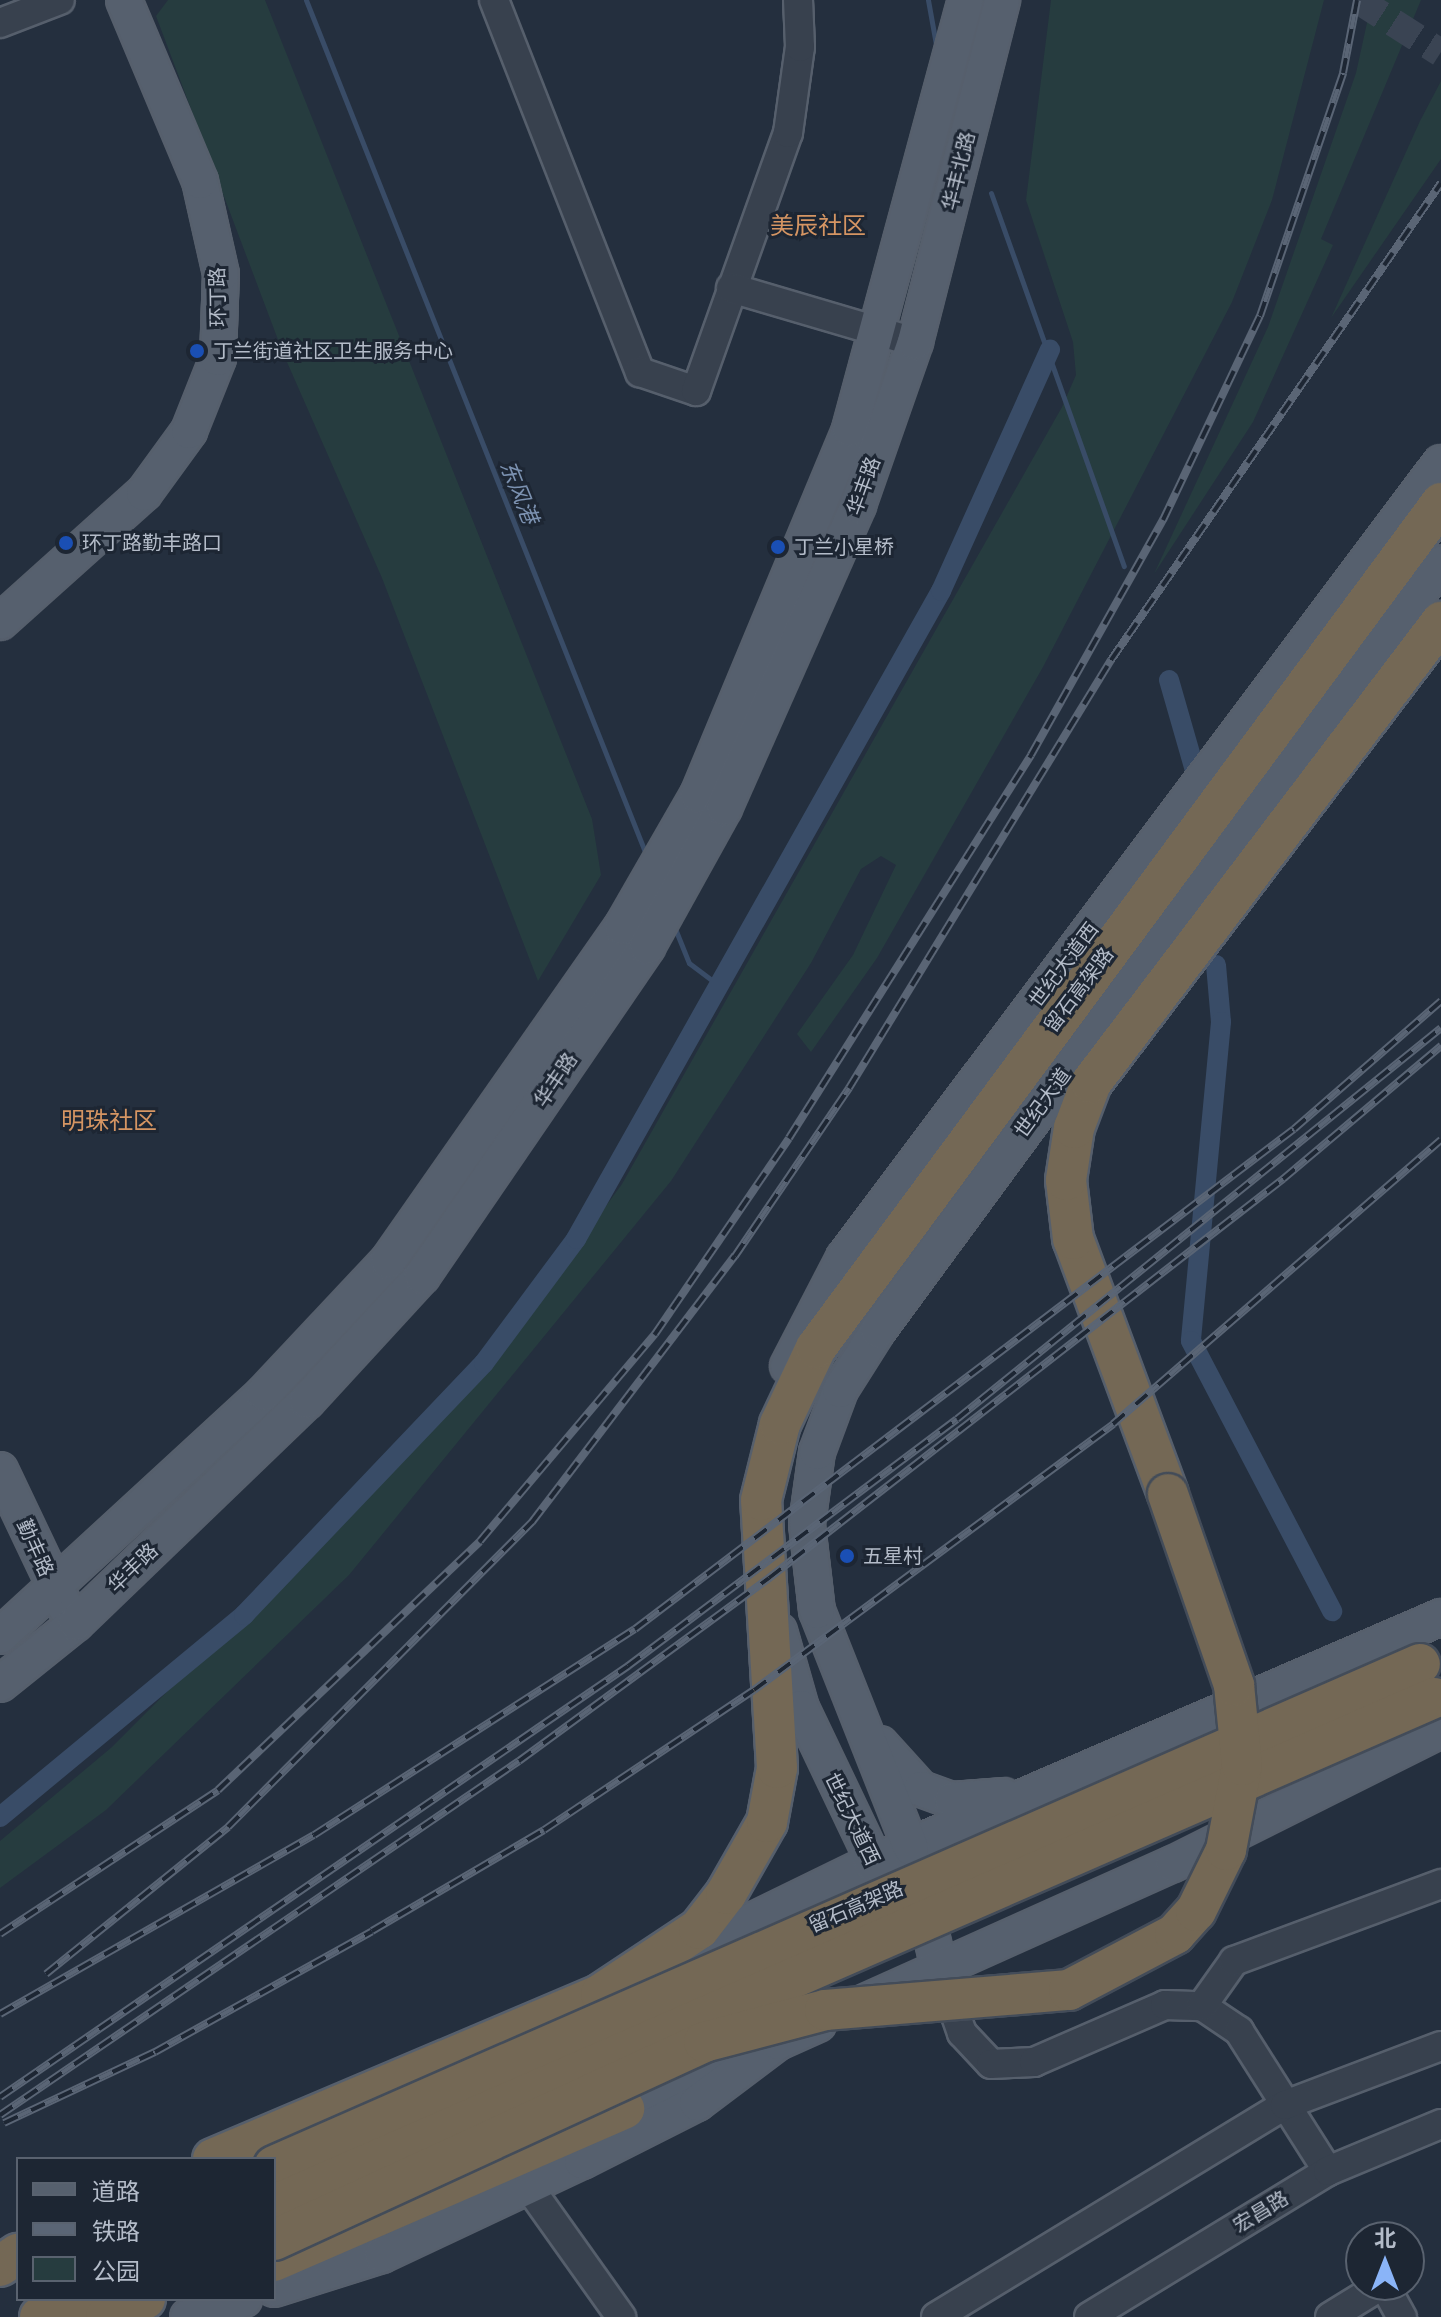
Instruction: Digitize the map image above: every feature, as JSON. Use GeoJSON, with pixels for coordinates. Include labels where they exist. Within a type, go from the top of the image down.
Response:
{"type":"FeatureCollection","features":[{"type":"Feature","properties":{"kind":"highway","name":"留石高架路"},"geometry":{"type":"LineString","coordinates":[[218,2157],[601,1994],[699,1929],[767,1822],[778,1727],[760,1568],[761,1500],[780,1424],[816,1348],[1441,503]]}},
{"type":"Feature","properties":{"kind":"highway"},"geometry":{"type":"LineString","coordinates":[[276,2239],[704,2042],[825,2010],[1069,1990],[1146,1955],[1196,1911],[1239,1803],[1234,1685],[1073,1239],[1066,1180],[1074,1128],[1091,1083],[1437,628]]}},
{"type":"Feature","properties":{"kind":"highway","name":"留石高架路"},"geometry":{"type":"LineString","coordinates":[[276,2165],[1435,1688]]}},
{"type":"Feature","properties":{"kind":"highway","name":"留石高架路"},"geometry":{"type":"LineString","coordinates":[[276,2204],[1435,1688]]}},
{"type":"Feature","properties":{"kind":"highway"},"geometry":{"type":"LineString","coordinates":[[276,2260],[624,2109]]}},
{"type":"Feature","properties":{"kind":"highway"},"geometry":{"type":"LineString","coordinates":[[74,2309],[131,2301]]}},
{"type":"Feature","properties":{"kind":"main road","name":"环丁路"},"geometry":{"type":"LineString","coordinates":[[0,622],[144,493],[189,431],[218,358],[221,274],[200,181],[124,0]]}},
{"type":"Feature","properties":{"kind":"main road","name":"华丰北路"},"geometry":{"type":"LineString","coordinates":[[878,331],[966,0]]}},
{"type":"Feature","properties":{"kind":"main road","name":"华丰北路"},"geometry":{"type":"LineString","coordinates":[[915,342],[1002,0]]}},
{"type":"Feature","properties":{"kind":"main road","name":"华丰路"},"geometry":{"type":"LineString","coordinates":[[0,1684],[76,1623],[307,1401],[422,1276],[634,937],[666,845],[698,795],[850,429],[878,331]]}},
{"type":"Feature","properties":{"kind":"main road","name":"华丰路"},"geometry":{"type":"LineString","coordinates":[[0,1636],[55,1591],[264,1393],[388,1261],[634,937],[680,890],[798,647],[915,342]]}},
{"type":"Feature","properties":{"kind":"main road","name":"世纪大道西"},"geometry":{"type":"LineString","coordinates":[[761,1500],[766,1416],[844,1258],[1441,463]]}},
{"type":"Feature","properties":{"kind":"main road","name":"世纪大道"},"geometry":{"type":"LineString","coordinates":[[847,1698],[817,1611],[807,1524],[817,1452],[840,1390],[1441,563]]}},
{"type":"Feature","properties":{"kind":"main road","name":"勤丰路"},"geometry":{"type":"LineString","coordinates":[[0,1470],[55,1591],[76,1623]]}},
{"type":"Feature","properties":{"kind":"main road","name":"世纪大道西"},"geometry":{"type":"LineString","coordinates":[[760,1568],[801,1708],[871,1863],[939,1968]]}},
{"type":"Feature","properties":{"kind":"main road"},"geometry":{"type":"LineString","coordinates":[[601,1994],[871,1863],[1441,1617]]}},
{"type":"Feature","properties":{"kind":"main road"},"geometry":{"type":"LineString","coordinates":[[624,2109],[1173,1864],[1435,1688]]}},
{"type":"Feature","properties":{"kind":"main road","name":"世纪大道西"},"geometry":{"type":"LineString","coordinates":[[847,1698],[911,1848],[939,1968]]}},
{"type":"Feature","properties":{"kind":"main road"},"geometry":{"type":"LineString","coordinates":[[847,1698],[901,1774],[921,1789],[952,1800],[988,1800],[1060,1783]]}},
{"type":"Feature","properties":{"kind":"main road"},"geometry":{"type":"LineString","coordinates":[[276,2288],[382,2255],[528,2186],[697,2103],[778,2042]]}},
{"type":"Feature","properties":{"kind":"main road"},"geometry":{"type":"LineString","coordinates":[[188,2317],[238,2301]]}},
{"type":"Feature","properties":{"kind":"street"},"geometry":{"type":"LineString","coordinates":[[0,23],[60,0]]}},
{"type":"Feature","properties":{"kind":"street"},"geometry":{"type":"LineString","coordinates":[[494,0],[640,372],[696,391],[788,133],[800,47],[798,0]]}},
{"type":"Feature","properties":{"kind":"street"},"geometry":{"type":"LineString","coordinates":[[731,288],[915,342]]}},
{"type":"Feature","properties":{"kind":"street"},"geometry":{"type":"LineString","coordinates":[[1202,2006],[1234,1961],[1441,1884]]}},
{"type":"Feature","properties":{"kind":"street"},"geometry":{"type":"LineString","coordinates":[[939,1968],[962,2033],[991,2064],[1034,2062],[1165,2005],[1202,2006],[1239,2031],[1328,2171]]}},
{"type":"Feature","properties":{"kind":"street"},"geometry":{"type":"LineString","coordinates":[[936,2317],[1285,2105],[1441,2046]]}},
{"type":"Feature","properties":{"kind":"street","name":"宏昌路"},"geometry":{"type":"LineString","coordinates":[[1089,2317],[1328,2171],[1441,2124]]}},
{"type":"Feature","properties":{"kind":"street"},"geometry":{"type":"LineString","coordinates":[[528,2186],[621,2317]]}},
{"type":"Feature","properties":{"kind":"street"},"geometry":{"type":"LineString","coordinates":[[1330,2317],[1356,2301]]}},
{"type":"Feature","properties":{"kind":"green space"},"geometry":{"type":"Polygon","coordinates":[[[168,0],[265,0],[592,819],[601,875],[538,981],[382,578],[283,353],[156,16],[168,0]]]}},
{"type":"Feature","properties":{"kind":"green space"},"geometry":{"type":"Polygon","coordinates":[[[1051,0],[1324,0],[1272,200],[1232,302],[1043,667],[877,958],[811,1052],[797,1034],[853,955],[896,865],[881,856],[861,869],[811,963],[671,1181],[349,1575],[106,1810],[0,1888],[0,1841],[112,1747],[396,1462],[540,1296],[622,1184],[1062,407],[1076,375],[1073,342],[1026,200],[1051,0]]]}},
{"type":"Feature","properties":{"kind":"green space"},"geometry":{"type":"Polygon","coordinates":[[[1372,0],[1421,0],[1321,239],[1333,245],[1253,422],[1154,574],[1268,327],[1356,73],[1372,0]]]}},
{"type":"Feature","properties":{"kind":"green space"},"geometry":{"type":"Polygon","coordinates":[[[1441,81],[1441,159],[1331,318],[1420,121],[1441,81]]]}},
{"type":"Feature","properties":{"kind":"waterway","name":"东风港"},"geometry":{"type":"LineString","coordinates":[[306,0],[647,857]]}},
{"type":"Feature","properties":{"kind":"waterway"},"geometry":{"type":"LineString","coordinates":[[928,0],[937,50]]}},
{"type":"Feature","properties":{"kind":"waterway"},"geometry":{"type":"LineString","coordinates":[[991,193],[1124,566]]}},
{"type":"Feature","properties":{"kind":"waterway"},"geometry":{"type":"LineString","coordinates":[[0,1817],[244,1615],[484,1363],[576,1239],[941,591],[1050,350]]}},
{"type":"Feature","properties":{"kind":"waterway"},"geometry":{"type":"LineString","coordinates":[[1169,680],[1196,774]]}},
{"type":"Feature","properties":{"kind":"waterway","name":"东风港"},"geometry":{"type":"LineString","coordinates":[[674,926],[689,963],[717,984]]}},
{"type":"Feature","properties":{"kind":"waterway"},"geometry":{"type":"LineString","coordinates":[[1216,965],[1221,1022],[1191,1341],[1332,1611]]}},
{"type":"Feature","properties":{"kind":"tunnel"},"geometry":{"type":"LineString","coordinates":[[1358,0],[1441,53]]}},
{"type":"Feature","properties":{"kind":"railway"},"geometry":{"type":"LineString","coordinates":[[0,1934],[218,1790],[480,1541],[655,1334],[789,1138],[1031,755],[1163,520],[1260,316],[1343,73],[1357,0]]}},
{"type":"Feature","properties":{"kind":"railway"},"geometry":{"type":"LineString","coordinates":[[46,1974],[228,1827],[532,1522],[735,1256],[849,1088],[1111,660],[1441,183]]}},
{"type":"Feature","properties":{"kind":"railway"},"geometry":{"type":"LineString","coordinates":[[0,2014],[314,1835],[635,1629],[1294,1129],[1441,1001]]}},
{"type":"Feature","properties":{"kind":"railway"},"geometry":{"type":"LineString","coordinates":[[0,2097],[628,1666],[957,1419],[1441,1028]]}},
{"type":"Feature","properties":{"kind":"railway"},"geometry":{"type":"LineString","coordinates":[[0,2115],[519,1761],[769,1578],[1283,1179],[1441,1046]]}},
{"type":"Feature","properties":{"kind":"railway"},"geometry":{"type":"LineString","coordinates":[[4,2123],[155,2052],[372,1931],[544,1830],[754,1690],[1113,1424],[1441,1140]]}},
{"type":"Feature","properties":{"kind":"place","name":"丁兰街道社区卫生服务中心"},"geometry":{"type":"Point","coordinates":[197,351]}},
{"type":"Feature","properties":{"kind":"place","name":"环丁路勤丰路口"},"geometry":{"type":"Point","coordinates":[66,543]}},
{"type":"Feature","properties":{"kind":"place","name":"丁兰小星桥"},"geometry":{"type":"Point","coordinates":[778,547]}},
{"type":"Feature","properties":{"kind":"place","name":"五星村"},"geometry":{"type":"Point","coordinates":[847,1556]}},
{"type":"Feature","properties":{"kind":"district","name":"美辰社区"},"geometry":{"type":"Point","coordinates":[818,226]}},
{"type":"Feature","properties":{"kind":"district","name":"明珠社区"},"geometry":{"type":"Point","coordinates":[109,1121]}}]}
